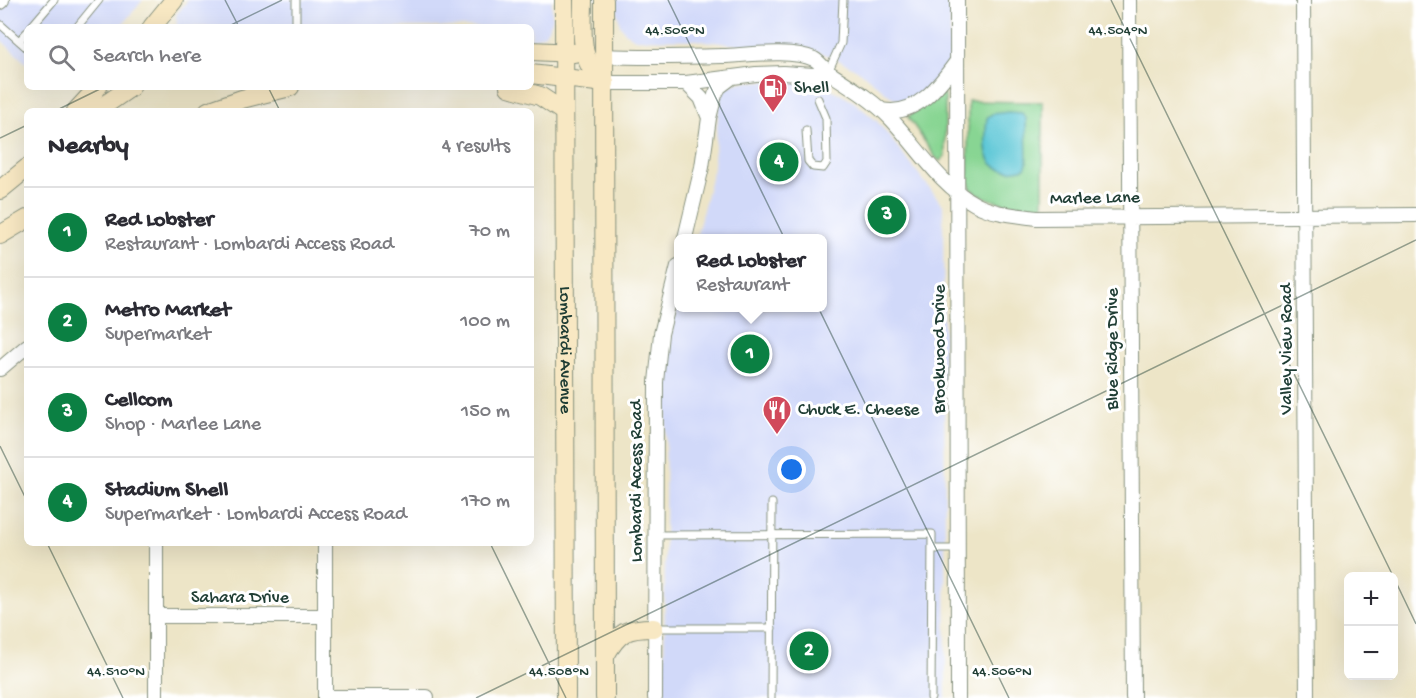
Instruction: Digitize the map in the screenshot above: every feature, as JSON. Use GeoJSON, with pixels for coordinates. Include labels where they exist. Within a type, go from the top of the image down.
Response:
{"type":"FeatureCollection","features":[{"type":"Feature","properties":{"kind":"main road"},"geometry":{"type":"LineString","coordinates":[[154,24],[174,0]]}},
{"type":"Feature","properties":{"kind":"main road","name":"Lombardi Avenue"},"geometry":{"type":"LineString","coordinates":[[564,0],[566,698]]}},
{"type":"Feature","properties":{"kind":"main road"},"geometry":{"type":"LineString","coordinates":[[583,0],[584,54],[592,71],[605,83]]}},
{"type":"Feature","properties":{"kind":"main road"},"geometry":{"type":"LineString","coordinates":[[604,0],[605,698]]}},
{"type":"Feature","properties":{"kind":"main road"},"geometry":{"type":"LineString","coordinates":[[534,51],[604,56]]}},
{"type":"Feature","properties":{"kind":"main road"},"geometry":{"type":"LineString","coordinates":[[534,74],[605,83]]}},
{"type":"Feature","properties":{"kind":"main road"},"geometry":{"type":"LineString","coordinates":[[78,108],[95,90]]}},
{"type":"Feature","properties":{"kind":"main road"},"geometry":{"type":"LineString","coordinates":[[100,108],[127,90]]}},
{"type":"Feature","properties":{"kind":"main road"},"geometry":{"type":"LineString","coordinates":[[217,108],[278,90]]}},
{"type":"Feature","properties":{"kind":"main road"},"geometry":{"type":"LineString","coordinates":[[520,90],[535,94],[564,112]]}},
{"type":"Feature","properties":{"kind":"main road"},"geometry":{"type":"LineString","coordinates":[[0,190],[24,170]]}},
{"type":"Feature","properties":{"kind":"main road"},"geometry":{"type":"LineString","coordinates":[[0,235],[24,221]]}},
{"type":"Feature","properties":{"kind":"main road"},"geometry":{"type":"LineString","coordinates":[[605,601],[615,615],[631,628]]}},
{"type":"Feature","properties":{"kind":"main road"},"geometry":{"type":"LineString","coordinates":[[605,656],[614,641],[631,628],[654,628]]}},
{"type":"Feature","properties":{"kind":"street","name":"Brookwood Drive"},"geometry":{"type":"LineString","coordinates":[[957,0],[958,698]]}},
{"type":"Feature","properties":{"kind":"street","name":"Blue Ridge Drive"},"geometry":{"type":"LineString","coordinates":[[1129,0],[1133,698]]}},
{"type":"Feature","properties":{"kind":"street","name":"Valley View Road"},"geometry":{"type":"LineString","coordinates":[[1303,0],[1307,698]]}},
{"type":"Feature","properties":{"kind":"street","name":"Marlee Lane"},"geometry":{"type":"LineString","coordinates":[[604,56],[792,55],[815,60],[828,72],[859,91],[882,110],[937,173],[956,190],[975,203],[996,212],[1037,218],[1416,215]]}},
{"type":"Feature","properties":{"kind":"street"},"geometry":{"type":"LineString","coordinates":[[882,110],[900,111],[916,104],[938,86],[957,61]]}},
{"type":"Feature","properties":{"kind":"street"},"geometry":{"type":"LineString","coordinates":[[605,83],[686,83],[783,73],[814,75],[828,72]]}},
{"type":"Feature","properties":{"kind":"street"},"geometry":{"type":"LineString","coordinates":[[686,234],[702,167],[709,118],[716,92],[732,77]]}},
{"type":"Feature","properties":{"kind":"street"},"geometry":{"type":"LineString","coordinates":[[686,83],[701,98],[709,118]]}},
{"type":"Feature","properties":{"kind":"street","name":"Lombardi Access Road"},"geometry":{"type":"LineString","coordinates":[[655,698],[654,535],[657,362],[674,282]]}},
{"type":"Feature","properties":{"kind":"street"},"geometry":{"type":"LineString","coordinates":[[0,369],[24,349]]}},
{"type":"Feature","properties":{"kind":"street"},"geometry":{"type":"LineString","coordinates":[[156,546],[156,698]]}},
{"type":"Feature","properties":{"kind":"street"},"geometry":{"type":"LineString","coordinates":[[325,546],[325,697],[427,697]]}},
{"type":"Feature","properties":{"kind":"street","name":"Sahara Drive"},"geometry":{"type":"LineString","coordinates":[[156,616],[325,616]]}},
{"type":"Feature","properties":{"kind":"lane"},"geometry":{"type":"LineString","coordinates":[[34,24],[54,0]]}},
{"type":"Feature","properties":{"kind":"lane"},"geometry":{"type":"LineString","coordinates":[[79,24],[99,0]]}},
{"type":"Feature","properties":{"kind":"lane"},"geometry":{"type":"LineString","coordinates":[[296,0],[296,24]]}},
{"type":"Feature","properties":{"kind":"lane"},"geometry":{"type":"LineString","coordinates":[[828,72],[841,43],[843,0]]}},
{"type":"Feature","properties":{"kind":"lane"},"geometry":{"type":"LineString","coordinates":[[0,24],[24,45]]}},
{"type":"Feature","properties":{"kind":"lane"},"geometry":{"type":"LineString","coordinates":[[19,41],[24,35]]}},
{"type":"Feature","properties":{"kind":"lane"},"geometry":{"type":"LineString","coordinates":[[806,130],[808,161],[815,168],[825,167],[827,162],[826,118],[818,99]]}},
{"type":"Feature","properties":{"kind":"lane"},"geometry":{"type":"LineString","coordinates":[[771,698],[772,502]]}},
{"type":"Feature","properties":{"kind":"lane"},"geometry":{"type":"LineString","coordinates":[[654,535],[932,534],[931,698]]}},
{"type":"Feature","properties":{"kind":"lane"},"geometry":{"type":"LineString","coordinates":[[932,549],[958,549]]}},
{"type":"Feature","properties":{"kind":"lane"},"geometry":{"type":"LineString","coordinates":[[654,628],[772,628]]}},
{"type":"Feature","properties":{"kind":"shaded area"},"geometry":{"type":"Polygon","coordinates":[[[0,0],[143,0],[123,24],[24,24],[24,61],[0,39],[0,0]]]}},
{"type":"Feature","properties":{"kind":"shaded area"},"geometry":{"type":"Polygon","coordinates":[[[188,0],[552,0],[552,21],[545,34],[534,39],[534,24],[177,24],[176,15],[188,0]]]}},
{"type":"Feature","properties":{"kind":"shaded area"},"geometry":{"type":"Polygon","coordinates":[[[615,0],[945,0],[950,7],[950,59],[948,65],[922,95],[900,101],[890,96],[861,72],[833,57],[815,51],[695,40],[635,39],[620,25],[615,0]]]}},
{"type":"Feature","properties":{"kind":"shaded area"},"geometry":{"type":"Polygon","coordinates":[[[792,80],[826,86],[854,102],[877,121],[943,205],[946,698],[664,698],[666,393],[670,341],[676,312],[827,312],[827,234],[697,234],[713,170],[720,95],[722,90],[743,82],[792,80]]]}},
{"type":"Feature","properties":{"kind":"green space"},"geometry":{"type":"Polygon","coordinates":[[[940,92],[945,96],[945,156],[940,161],[908,117],[940,92]]]}},
{"type":"Feature","properties":{"kind":"green space"},"geometry":{"type":"Polygon","coordinates":[[[968,101],[1043,102],[1043,208],[1015,206],[996,201],[971,189],[968,178],[968,101]]]}},
{"type":"Feature","properties":{"kind":"water"},"geometry":{"type":"Polygon","coordinates":[[[1022,113],[1026,118],[1027,163],[1025,168],[1018,170],[998,168],[988,158],[986,150],[987,118],[992,114],[1022,113]]]}},
{"type":"Feature","properties":{"kind":"place","name":"Shell"},"geometry":{"type":"Point","coordinates":[773,114]}},
{"type":"Feature","properties":{"kind":"place","name":"Stadium Shell"},"geometry":{"type":"Point","coordinates":[779,162]}},
{"type":"Feature","properties":{"kind":"place","name":"Cellcom"},"geometry":{"type":"Point","coordinates":[887,215]}},
{"type":"Feature","properties":{"kind":"place","name":"Red Lobster"},"geometry":{"type":"Point","coordinates":[750,354]}},
{"type":"Feature","properties":{"kind":"place","name":"Chuck E. Cheese"},"geometry":{"type":"Point","coordinates":[777,436]}},
{"type":"Feature","properties":{"kind":"place","name":"Metro Market"},"geometry":{"type":"Point","coordinates":[809,651]}}]}
